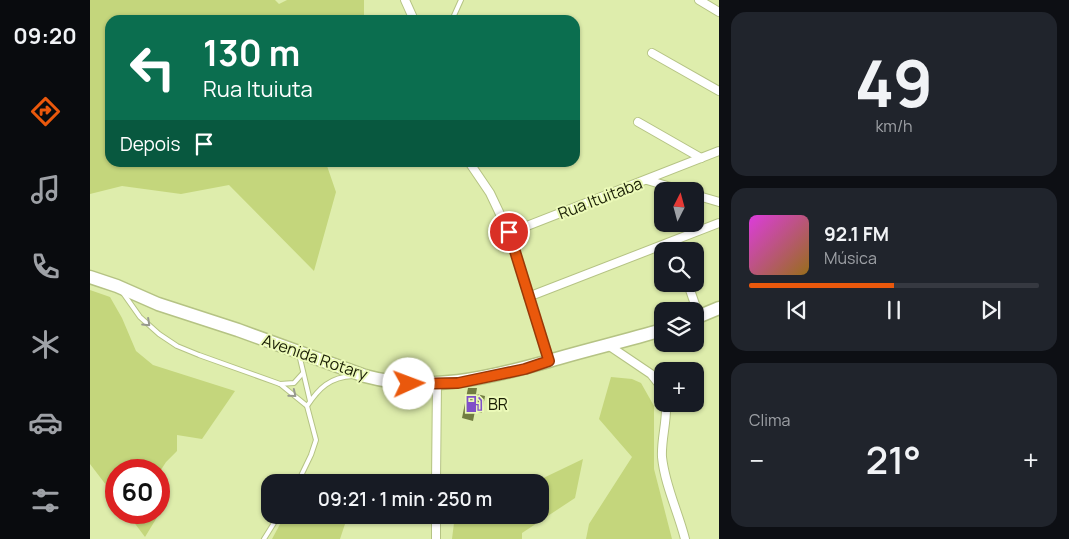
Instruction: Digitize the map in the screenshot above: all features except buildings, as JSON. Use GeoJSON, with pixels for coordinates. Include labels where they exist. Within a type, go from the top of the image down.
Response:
{"type":"FeatureCollection","features":[{"type":"Feature","properties":{"kind":"main road","name":"Avenida Rotary"},"geometry":{"type":"LineString","coordinates":[[90,277],[117,286],[158,304],[238,330],[365,376],[384,381],[409,384],[458,383],[487,378],[654,332]]}},
{"type":"Feature","properties":{"kind":"main road"},"geometry":{"type":"LineString","coordinates":[[704,315],[717,312]]}},
{"type":"Feature","properties":{"kind":"street"},"geometry":{"type":"LineString","coordinates":[[405,0],[412,15]]}},
{"type":"Feature","properties":{"kind":"street"},"geometry":{"type":"LineString","coordinates":[[699,0],[719,12]]}},
{"type":"Feature","properties":{"kind":"street"},"geometry":{"type":"LineString","coordinates":[[652,53],[719,91]]}},
{"type":"Feature","properties":{"kind":"street"},"geometry":{"type":"LineString","coordinates":[[638,122],[702,158]]}},
{"type":"Feature","properties":{"kind":"street","name":"Rua Ituitaba"},"geometry":{"type":"LineString","coordinates":[[509,232],[719,151]]}},
{"type":"Feature","properties":{"kind":"street"},"geometry":{"type":"LineString","coordinates":[[472,167],[490,193],[509,232],[549,361]]}},
{"type":"Feature","properties":{"kind":"street"},"geometry":{"type":"LineString","coordinates":[[647,180],[654,182]]}},
{"type":"Feature","properties":{"kind":"street"},"geometry":{"type":"LineString","coordinates":[[704,198],[719,202]]}},
{"type":"Feature","properties":{"kind":"street"},"geometry":{"type":"LineString","coordinates":[[528,297],[719,223]]}},
{"type":"Feature","properties":{"kind":"street"},"geometry":{"type":"LineString","coordinates":[[608,345],[654,378]]}},
{"type":"Feature","properties":{"kind":"street"},"geometry":{"type":"LineString","coordinates":[[436,382],[436,474]]}},
{"type":"Feature","properties":{"kind":"street"},"geometry":{"type":"LineString","coordinates":[[666,412],[662,450],[663,463],[668,487],[685,539]]}},
{"type":"Feature","properties":{"kind":"street"},"geometry":{"type":"LineString","coordinates":[[436,524],[436,539]]}},
{"type":"Feature","properties":{"kind":"lane"},"geometry":{"type":"LineString","coordinates":[[454,15],[461,0]]}},
{"type":"Feature","properties":{"kind":"lane"},"geometry":{"type":"LineString","coordinates":[[117,286],[140,317],[176,346],[280,384],[307,406],[316,440],[302,474]]}},
{"type":"Feature","properties":{"kind":"lane"},"geometry":{"type":"LineString","coordinates":[[299,352],[310,401]]}},
{"type":"Feature","properties":{"kind":"lane"},"geometry":{"type":"LineString","coordinates":[[280,384],[294,383],[303,373]]}},
{"type":"Feature","properties":{"kind":"lane"},"geometry":{"type":"LineString","coordinates":[[307,406],[332,380],[342,377],[365,376]]}},
{"type":"Feature","properties":{"kind":"lane"},"geometry":{"type":"LineString","coordinates":[[264,539],[273,524]]}},
{"type":"Feature","properties":{"kind":"green space"},"geometry":{"type":"Polygon","coordinates":[[[90,0],[275,0],[279,4],[287,0],[364,0],[364,15],[105,15],[105,167],[327,167],[336,192],[314,271],[229,185],[181,194],[122,186],[90,194],[90,0]]]}},
{"type":"Feature","properties":{"kind":"green space"},"geometry":{"type":"Polygon","coordinates":[[[90,290],[110,297],[122,318],[136,351],[153,365],[235,391],[202,439],[177,435],[177,451],[169,459],[105,459],[105,484],[90,464],[90,290]]]}},
{"type":"Feature","properties":{"kind":"green space"},"geometry":{"type":"Polygon","coordinates":[[[611,377],[632,379],[641,383],[654,406],[654,469],[672,539],[586,539],[589,524],[632,457],[599,419],[611,377]]]}},
{"type":"Feature","properties":{"kind":"green space"},"geometry":{"type":"Polygon","coordinates":[[[583,459],[575,498],[549,515],[549,475],[583,459]]]}},
{"type":"Feature","properties":{"kind":"green space"},"geometry":{"type":"Polygon","coordinates":[[[135,524],[153,524],[145,537],[135,524]]]}},
{"type":"Feature","properties":{"kind":"green space"},"geometry":{"type":"Polygon","coordinates":[[[280,524],[345,524],[340,539],[272,539],[280,524]]]}},
{"type":"Feature","properties":{"kind":"green space"},"geometry":{"type":"Polygon","coordinates":[[[454,524],[536,524],[522,533],[522,539],[452,539],[454,524]]]}},
{"type":"Feature","properties":{"kind":"place","name":"BR"},"geometry":{"type":"Point","coordinates":[474,404]}},
{"type":"Feature","properties":{"kind":"route"},"geometry":{"type":"LineString","coordinates":[[409,384],[458,383],[525,369],[549,361],[509,232]]}}]}
